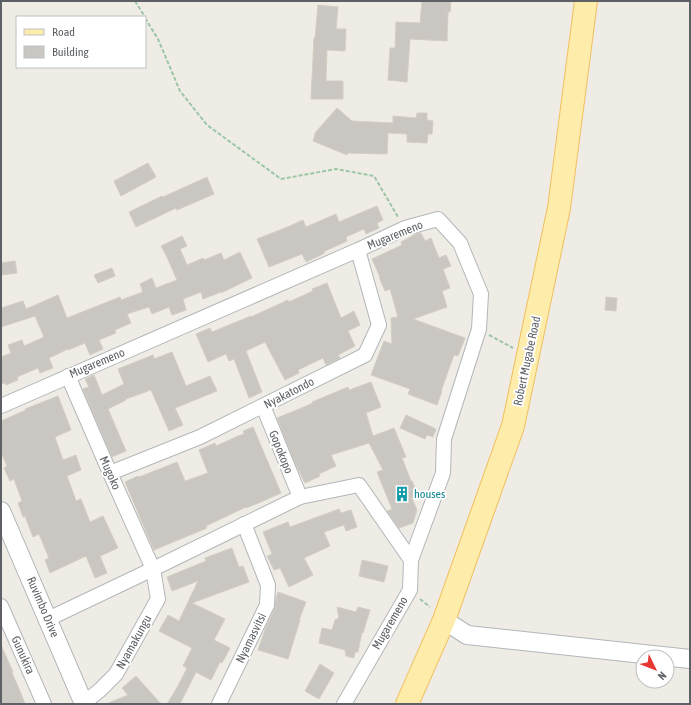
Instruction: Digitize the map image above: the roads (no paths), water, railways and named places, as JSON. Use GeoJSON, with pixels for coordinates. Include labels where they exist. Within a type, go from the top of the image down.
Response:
{"type":"FeatureCollection","features":[{"type":"Feature","properties":{"kind":"main road","name":"Robert Mugabe Road"},"geometry":{"type":"LineString","coordinates":[[407,704],[444,620],[513,426],[559,208],[586,1]]}},
{"type":"Feature","properties":{"kind":"street","name":"Mugaremeno"},"geometry":{"type":"LineString","coordinates":[[1,406],[405,228],[438,219],[460,243],[481,294],[479,329],[444,439],[443,473],[411,560],[410,590],[344,704]]}},
{"type":"Feature","properties":{"kind":"street","name":"Nyakatondo"},"geometry":{"type":"LineString","coordinates":[[110,473],[200,437],[365,355],[379,325],[358,250]]}},
{"type":"Feature","properties":{"kind":"street","name":"Mugoko"},"geometry":{"type":"LineString","coordinates":[[68,376],[153,569]]}},
{"type":"Feature","properties":{"kind":"street","name":"Gopokopo"},"geometry":{"type":"LineString","coordinates":[[263,406],[300,497]]}},
{"type":"Feature","properties":{"kind":"street"},"geometry":{"type":"LineString","coordinates":[[48,618],[153,569],[300,497],[359,485],[411,560]]}},
{"type":"Feature","properties":{"kind":"street","name":"Ruvimbo Drive"},"geometry":{"type":"LineString","coordinates":[[2,514],[84,704]]}},
{"type":"Feature","properties":{"kind":"street","name":"Nyamasvitsi"},"geometry":{"type":"LineString","coordinates":[[218,704],[267,605],[268,585],[244,524]]}},
{"type":"Feature","properties":{"kind":"street","name":"Nyamakungu"},"geometry":{"type":"LineString","coordinates":[[84,704],[116,674],[158,599],[153,569]]}},
{"type":"Feature","properties":{"kind":"street","name":"Gunukira"},"geometry":{"type":"LineString","coordinates":[[1,606],[44,704]]}},
{"type":"Feature","properties":{"kind":"street"},"geometry":{"type":"LineString","coordinates":[[444,620],[467,635],[690,659]]}},
{"type":"Feature","properties":{"kind":"place","name":"houses"},"geometry":{"type":"Point","coordinates":[402,494]}}]}
